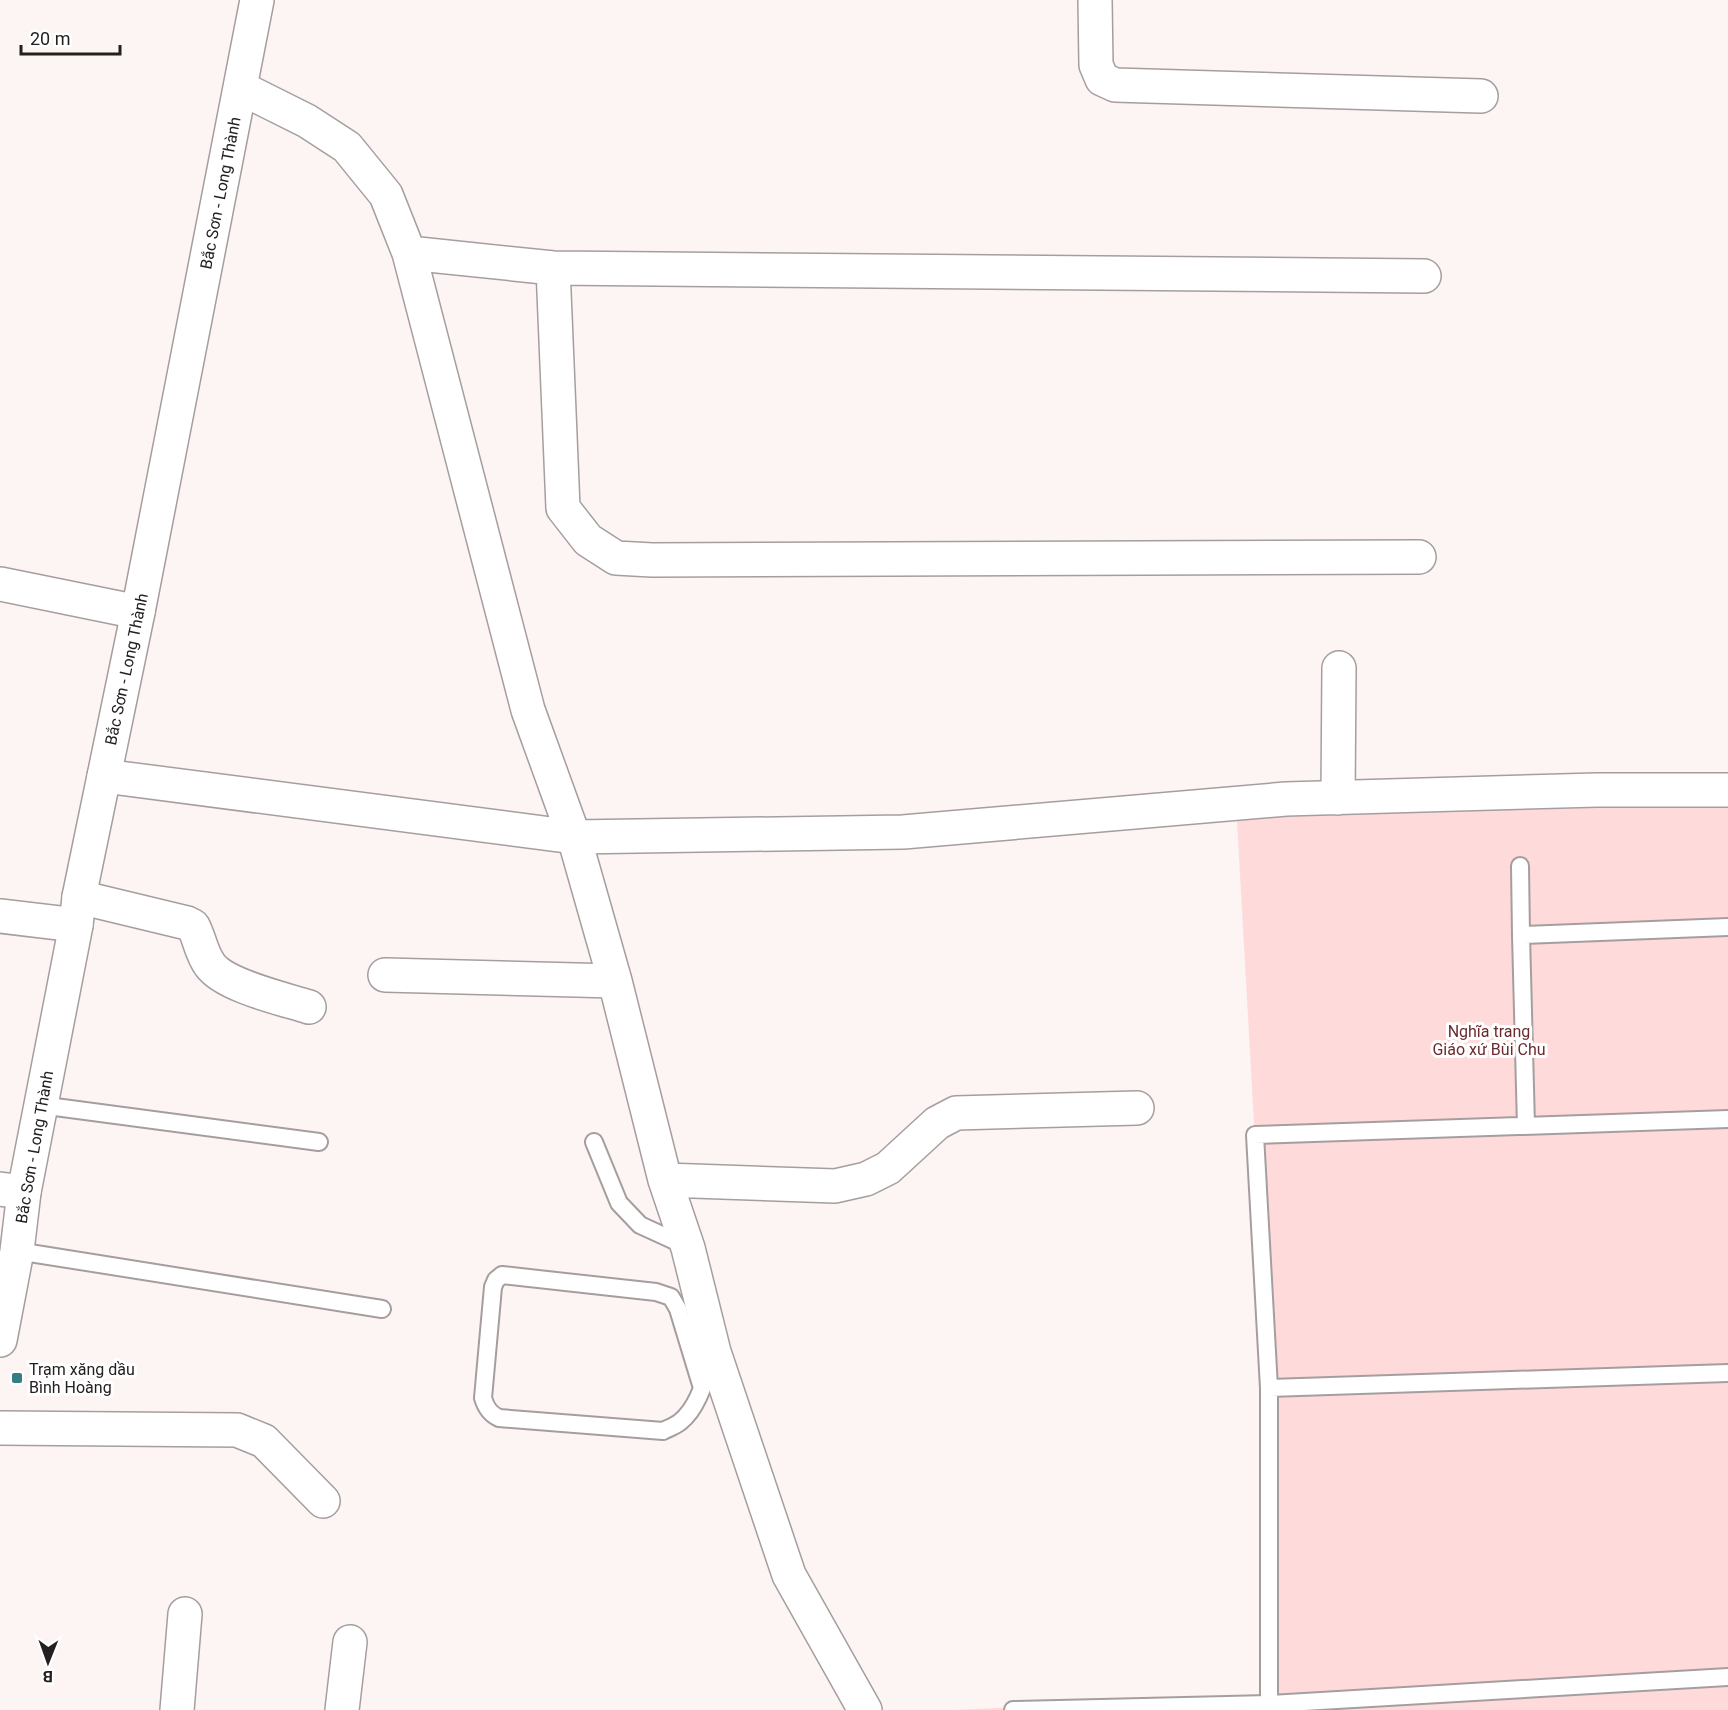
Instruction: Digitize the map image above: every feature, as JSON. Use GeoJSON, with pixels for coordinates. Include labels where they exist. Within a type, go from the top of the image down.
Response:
{"type":"FeatureCollection","features":[{"type":"Feature","properties":{"kind":"street","name":"Bắc Sơn - Long Thành"},"geometry":{"type":"LineString","coordinates":[[0,1337],[17,1251],[12,1190],[40,1105],[257,0]]}},
{"type":"Feature","properties":{"kind":"street"},"geometry":{"type":"LineString","coordinates":[[1095,0],[1096,65],[1102,79],[1115,85],[1481,96]]}},
{"type":"Feature","properties":{"kind":"street"},"geometry":{"type":"LineString","coordinates":[[240,88],[307,121],[347,147],[386,195],[409,253],[528,710],[574,837],[615,981],[665,1180],[688,1248],[714,1352],[789,1575],[865,1710]]}},
{"type":"Feature","properties":{"kind":"street"},"geometry":{"type":"LineString","coordinates":[[409,253],[553,268],[1424,276]]}},
{"type":"Feature","properties":{"kind":"street"},"geometry":{"type":"LineString","coordinates":[[553,268],[564,508],[588,540],[616,558],[688,560],[1419,557]]}},
{"type":"Feature","properties":{"kind":"street"},"geometry":{"type":"LineString","coordinates":[[0,584],[138,612]]}},
{"type":"Feature","properties":{"kind":"street"},"geometry":{"type":"LineString","coordinates":[[1338,798],[1339,668]]}},
{"type":"Feature","properties":{"kind":"street"},"geometry":{"type":"LineString","coordinates":[[104,776],[574,837],[903,832],[1286,799],[1597,790],[1728,790]]}},
{"type":"Feature","properties":{"kind":"street"},"geometry":{"type":"LineString","coordinates":[[0,916],[77,911],[187,923],[193,926],[202,952],[215,972],[228,981],[309,1007]]}},
{"type":"Feature","properties":{"kind":"street"},"geometry":{"type":"LineString","coordinates":[[385,975],[615,981]]}},
{"type":"Feature","properties":{"kind":"street"},"geometry":{"type":"LineString","coordinates":[[665,1180],[835,1186],[866,1179],[888,1168],[937,1123],[956,1113],[1137,1108]]}},
{"type":"Feature","properties":{"kind":"street"},"geometry":{"type":"LineString","coordinates":[[0,1428],[237,1430],[264,1441],[323,1502]]}},
{"type":"Feature","properties":{"kind":"street"},"geometry":{"type":"LineString","coordinates":[[177,1710],[185,1614]]}},
{"type":"Feature","properties":{"kind":"street"},"geometry":{"type":"LineString","coordinates":[[342,1710],[350,1642]]}},
{"type":"Feature","properties":{"kind":"lane"},"geometry":{"type":"LineString","coordinates":[[1520,866],[1526,1126]]}},
{"type":"Feature","properties":{"kind":"lane"},"geometry":{"type":"LineString","coordinates":[[1521,934],[1728,927]]}},
{"type":"Feature","properties":{"kind":"lane"},"geometry":{"type":"LineString","coordinates":[[40,1105],[319,1142]]}},
{"type":"Feature","properties":{"kind":"lane"},"geometry":{"type":"LineString","coordinates":[[1269,1704],[1269,1388],[1255,1135],[1728,1119]]}},
{"type":"Feature","properties":{"kind":"lane"},"geometry":{"type":"LineString","coordinates":[[594,1142],[619,1203],[640,1225],[688,1248]]}},
{"type":"Feature","properties":{"kind":"lane"},"geometry":{"type":"LineString","coordinates":[[17,1251],[382,1309]]}},
{"type":"Feature","properties":{"kind":"lane"},"geometry":{"type":"LineString","coordinates":[[702,1388],[678,1309],[671,1297],[656,1292],[502,1275],[493,1287],[483,1398],[492,1416],[663,1431],[678,1424],[687,1416],[702,1388],[714,1352]]}},
{"type":"Feature","properties":{"kind":"lane"},"geometry":{"type":"LineString","coordinates":[[1269,1388],[1728,1373]]}},
{"type":"Feature","properties":{"kind":"lane"},"geometry":{"type":"LineString","coordinates":[[1013,1710],[1269,1704],[1728,1677]]}},
{"type":"Feature","properties":{"kind":"green space","name":"Nghĩa trang Giáo xứ Bùi Chu"},"geometry":{"type":"Polygon","coordinates":[[[1728,796],[1728,1710],[954,1710],[1260,1696],[1269,1388],[1236,804],[1728,796]]]}},
{"type":"Feature","properties":{"kind":"place","name":"Trạm xăng dầu Bình Hoàng"},"geometry":{"type":"Point","coordinates":[17,1378]}}]}
